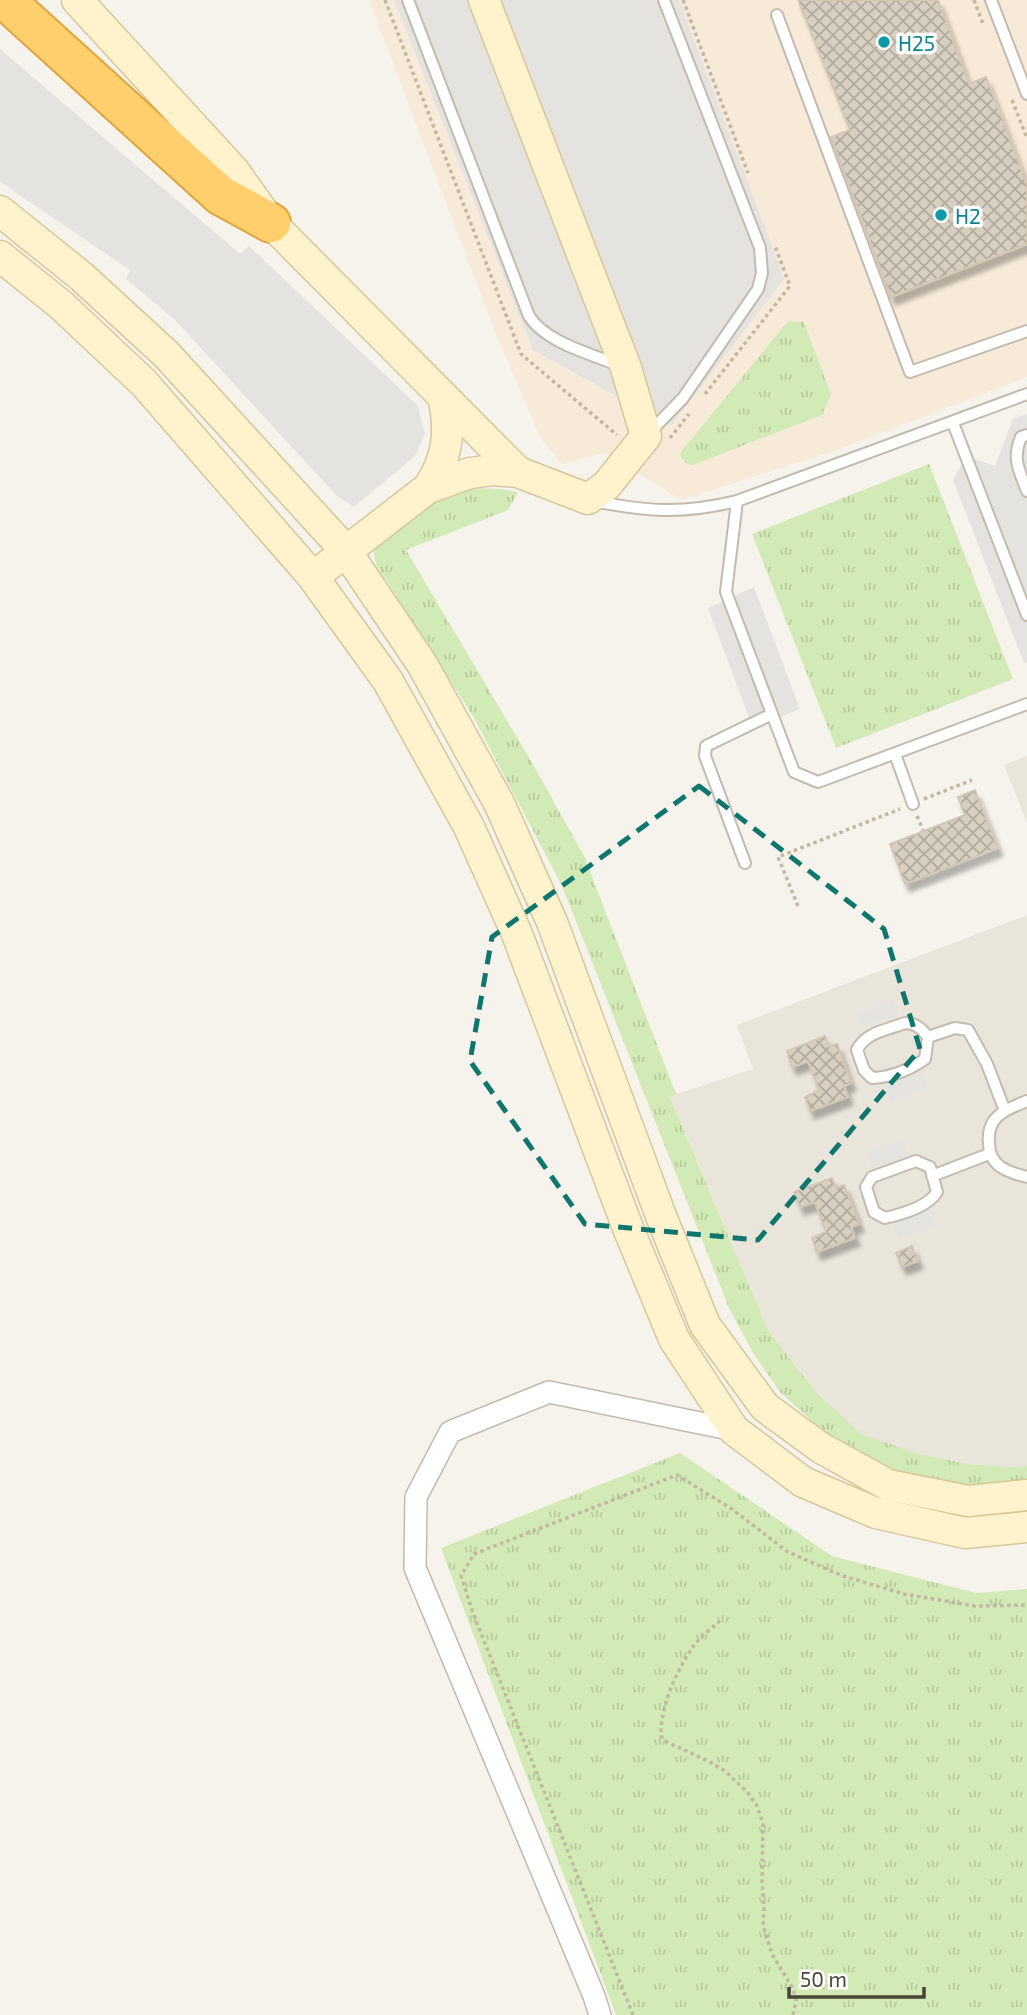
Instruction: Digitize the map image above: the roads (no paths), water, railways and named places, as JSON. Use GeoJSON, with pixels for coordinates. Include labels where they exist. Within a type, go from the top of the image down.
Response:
{"type":"FeatureCollection","features":[{"type":"Feature","properties":{"kind":"highway"},"geometry":{"type":"LineString","coordinates":[[5,0],[220,195],[271,223]]}},
{"type":"Feature","properties":{"kind":"main road"},"geometry":{"type":"LineString","coordinates":[[77,0],[234,171],[271,223],[518,472]]}},
{"type":"Feature","properties":{"kind":"main road"},"geometry":{"type":"LineString","coordinates":[[313,577],[428,488],[470,473],[494,470],[518,472],[588,499],[607,485],[658,437],[626,368],[484,0]]}},
{"type":"Feature","properties":{"kind":"main road"},"geometry":{"type":"LineString","coordinates":[[0,211],[81,276],[166,354],[346,551],[422,664],[499,803],[552,922],[661,1216],[705,1325],[765,1407],[821,1448],[888,1485],[968,1501],[1027,1495]]}},
{"type":"Feature","properties":{"kind":"main road"},"geometry":{"type":"LineString","coordinates":[[0,256],[61,305],[144,383],[313,577],[388,681],[469,827],[517,934],[628,1228],[674,1339],[734,1430],[803,1482],[876,1513],[965,1534],[1027,1527]]}},
{"type":"Feature","properties":{"kind":"main road"},"geometry":{"type":"LineString","coordinates":[[428,488],[439,472],[447,442],[447,412],[443,397]]}},
{"type":"Feature","properties":{"kind":"street"},"geometry":{"type":"LineString","coordinates":[[600,2015],[415,1568],[416,1497],[450,1432],[549,1392],[734,1430]]}},
{"type":"Feature","properties":{"kind":"lane"},"geometry":{"type":"LineString","coordinates":[[408,0],[533,323],[572,346],[626,368]]}},
{"type":"Feature","properties":{"kind":"lane"},"geometry":{"type":"LineString","coordinates":[[658,437],[758,289],[762,273],[760,248],[664,0]]}},
{"type":"Feature","properties":{"kind":"lane"},"geometry":{"type":"LineString","coordinates":[[991,0],[1027,94]]}},
{"type":"Feature","properties":{"kind":"lane"},"geometry":{"type":"LineString","coordinates":[[777,15],[910,372],[1027,331]]}},
{"type":"Feature","properties":{"kind":"lane"},"geometry":{"type":"LineString","coordinates":[[588,499],[636,509],[662,511],[700,509],[737,501],[1027,394]]}},
{"type":"Feature","properties":{"kind":"lane"},"geometry":{"type":"LineString","coordinates":[[953,423],[1027,615]]}},
{"type":"Feature","properties":{"kind":"lane"},"geometry":{"type":"LineString","coordinates":[[1027,435],[1021,437],[1015,450],[1017,466],[1027,491]]}},
{"type":"Feature","properties":{"kind":"lane"},"geometry":{"type":"LineString","coordinates":[[737,501],[726,592],[794,772],[818,782],[1027,704]]}},
{"type":"Feature","properties":{"kind":"lane"},"geometry":{"type":"LineString","coordinates":[[745,863],[705,757],[706,746],[772,714]]}},
{"type":"Feature","properties":{"kind":"lane"},"geometry":{"type":"LineString","coordinates":[[895,754],[913,804]]}},
{"type":"Feature","properties":{"kind":"lane"},"geometry":{"type":"LineString","coordinates":[[905,1023],[921,1028],[928,1037],[925,1059],[914,1067],[889,1077],[872,1078],[864,1070],[857,1051],[867,1037],[905,1023]]}},
{"type":"Feature","properties":{"kind":"lane"},"geometry":{"type":"LineString","coordinates":[[928,1037],[955,1028],[968,1030],[986,1064],[1005,1111]]}},
{"type":"Feature","properties":{"kind":"lane"},"geometry":{"type":"LineString","coordinates":[[1027,1101],[996,1118],[988,1133],[989,1154],[996,1163],[1010,1173],[1027,1177]]}},
{"type":"Feature","properties":{"kind":"lane"},"geometry":{"type":"LineString","coordinates":[[932,1176],[989,1154]]}},
{"type":"Feature","properties":{"kind":"lane"},"geometry":{"type":"LineString","coordinates":[[916,1161],[930,1167],[932,1176],[937,1192],[933,1199],[885,1218],[874,1212],[866,1187],[872,1177],[916,1161]]}},
{"type":"Feature","properties":{"kind":"place","name":"H25"},"geometry":{"type":"Point","coordinates":[884,42]}},
{"type":"Feature","properties":{"kind":"place","name":"H2"},"geometry":{"type":"Point","coordinates":[941,215]}}]}
